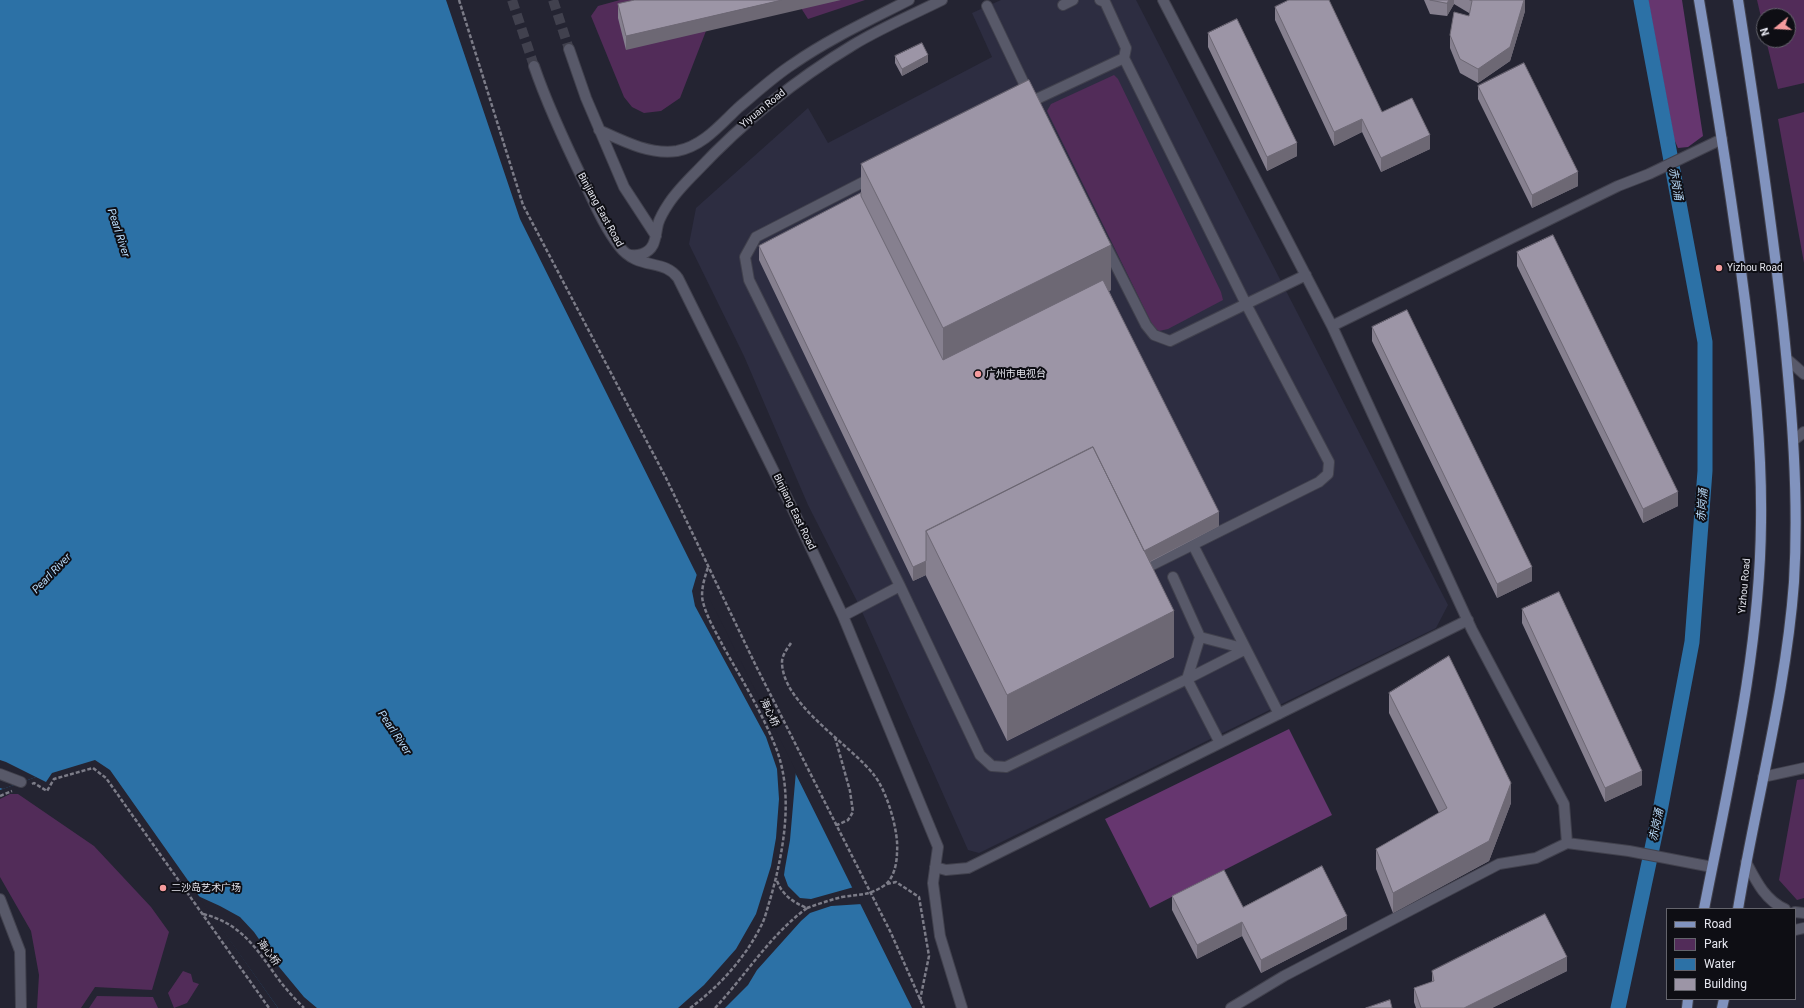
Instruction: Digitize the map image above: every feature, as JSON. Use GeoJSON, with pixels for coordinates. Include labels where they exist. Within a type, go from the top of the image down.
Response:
{"type":"FeatureCollection","features":[{"type":"Feature","properties":{"kind":"main road","name":"Yizhou Road"},"geometry":{"type":"LineString","coordinates":[[1699,0],[1738,243],[1753,364],[1758,423],[1761,521],[1759,585],[1749,668],[1704,908]]}},
{"type":"Feature","properties":{"kind":"main road"},"geometry":{"type":"LineString","coordinates":[[1738,0],[1757,120],[1776,265],[1787,359],[1796,482],[1794,583],[1779,696],[1738,908]]}},
{"type":"Feature","properties":{"kind":"street","name":"Yiyuan Road"},"geometry":{"type":"LineString","coordinates":[[599,130],[638,147],[658,151],[676,151],[690,148],[710,135],[766,84],[792,65],[822,46],[909,0]]}},
{"type":"Feature","properties":{"kind":"street","name":"Yiyuan Road"},"geometry":{"type":"LineString","coordinates":[[625,253],[632,256],[645,253],[654,243],[662,216],[670,202],[682,187],[716,151],[767,105],[821,65],[854,45],[942,0]]}},
{"type":"Feature","properties":{"kind":"street"},"geometry":{"type":"LineString","coordinates":[[1063,5],[1072,0]]}},
{"type":"Feature","properties":{"kind":"street"},"geometry":{"type":"LineString","coordinates":[[1100,0],[1105,2],[1126,48],[1124,58],[1246,304],[1329,462],[1328,474],[1319,482],[1139,572],[1135,565]]}},
{"type":"Feature","properties":{"kind":"street"},"geometry":{"type":"LineString","coordinates":[[1163,0],[1332,326],[1468,620],[1564,804],[1568,843]]}},
{"type":"Feature","properties":{"kind":"street"},"geometry":{"type":"LineString","coordinates":[[988,6],[1035,104]]}},
{"type":"Feature","properties":{"kind":"street"},"geometry":{"type":"LineString","coordinates":[[568,50],[599,130],[624,187],[656,236]]}},
{"type":"Feature","properties":{"kind":"street"},"geometry":{"type":"LineString","coordinates":[[1019,108],[1035,104],[1124,58]]}},
{"type":"Feature","properties":{"kind":"street","name":"Binjiang East Road"},"geometry":{"type":"LineString","coordinates":[[534,66],[561,135],[594,203],[619,246],[625,253],[638,262],[665,267],[676,274],[844,616],[938,847],[933,883],[940,936],[962,1008]]}},
{"type":"Feature","properties":{"kind":"street"},"geometry":{"type":"LineString","coordinates":[[1332,326],[1618,186],[1649,174],[1722,138]]}},
{"type":"Feature","properties":{"kind":"street"},"geometry":{"type":"LineString","coordinates":[[886,171],[756,237],[745,257],[749,280],[900,586],[980,755],[992,766],[1006,767],[1246,649]]}},
{"type":"Feature","properties":{"kind":"street"},"geometry":{"type":"LineString","coordinates":[[1100,234],[1146,325],[1154,335],[1170,340],[1306,275]]}},
{"type":"Feature","properties":{"kind":"street"},"geometry":{"type":"LineString","coordinates":[[1787,359],[1804,374]]}},
{"type":"Feature","properties":{"kind":"street"},"geometry":{"type":"LineString","coordinates":[[1794,440],[1804,432]]}},
{"type":"Feature","properties":{"kind":"street"},"geometry":{"type":"LineString","coordinates":[[1193,545],[1279,714]]}},
{"type":"Feature","properties":{"kind":"street"},"geometry":{"type":"LineString","coordinates":[[1173,577],[1200,637],[1187,679],[1220,744]]}},
{"type":"Feature","properties":{"kind":"street"},"geometry":{"type":"LineString","coordinates":[[844,616],[900,586]]}},
{"type":"Feature","properties":{"kind":"street"},"geometry":{"type":"LineString","coordinates":[[935,867],[946,870],[968,868],[1468,620]]}},
{"type":"Feature","properties":{"kind":"street"},"geometry":{"type":"LineString","coordinates":[[1200,637],[1246,649]]}},
{"type":"Feature","properties":{"kind":"street"},"geometry":{"type":"LineString","coordinates":[[1763,777],[1804,768]]}},
{"type":"Feature","properties":{"kind":"street"},"geometry":{"type":"LineString","coordinates":[[0,774],[24,784]]}},
{"type":"Feature","properties":{"kind":"street"},"geometry":{"type":"LineString","coordinates":[[1231,1008],[1284,976],[1499,864],[1536,858],[1568,843],[1672,858],[1712,867]]}},
{"type":"Feature","properties":{"kind":"street"},"geometry":{"type":"LineString","coordinates":[[1746,862],[1764,893],[1776,905],[1783,908]]}},
{"type":"Feature","properties":{"kind":"street"},"geometry":{"type":"LineString","coordinates":[[0,899],[20,951],[21,1008]]}},
{"type":"Feature","properties":{"kind":"path"},"geometry":{"type":"LineString","coordinates":[[459,0],[523,204],[666,478],[756,666],[891,933],[924,1008]]}},
{"type":"Feature","properties":{"kind":"path","name":"海心桥"},"geometry":{"type":"LineString","coordinates":[[690,1008],[720,982],[742,958],[762,925],[776,877],[783,836],[785,799],[783,771],[775,744],[760,710],[707,613],[702,601],[703,582],[708,566]]}},
{"type":"Feature","properties":{"kind":"path"},"geometry":{"type":"LineString","coordinates":[[790,643],[785,651],[782,662],[784,676],[789,688],[800,702],[876,776],[885,794],[898,848],[897,862],[887,884]]}},
{"type":"Feature","properties":{"kind":"path"},"geometry":{"type":"LineString","coordinates":[[835,737],[850,790],[853,812],[848,820],[837,825]]}},
{"type":"Feature","properties":{"kind":"path"},"geometry":{"type":"LineString","coordinates":[[24,784],[34,783],[47,790],[54,779],[93,768],[106,778],[268,1008]]}},
{"type":"Feature","properties":{"kind":"path"},"geometry":{"type":"LineString","coordinates":[[0,796],[14,791]]}},
{"type":"Feature","properties":{"kind":"path"},"geometry":{"type":"LineString","coordinates":[[776,877],[782,891],[788,897],[795,903],[807,908]]}},
{"type":"Feature","properties":{"kind":"path"},"geometry":{"type":"LineString","coordinates":[[716,1008],[735,987],[766,946],[786,924],[807,908],[842,897],[871,893],[887,884],[896,882],[919,896],[930,956],[920,1000]]}},
{"type":"Feature","properties":{"kind":"path","name":"海心桥"},"geometry":{"type":"LineString","coordinates":[[202,914],[238,929],[261,953],[286,990],[304,1008]]}},
{"type":"Feature","properties":{"kind":"shaded area"},"geometry":{"type":"Polygon","coordinates":[[[1001,0],[1136,0],[1448,605],[1436,628],[979,853],[968,850],[859,605],[808,505],[744,356],[689,244],[696,208],[808,108],[828,143],[992,57],[972,13],[1001,0]]]}},
{"type":"Feature","properties":{"kind":"shaded area"},"geometry":{"type":"Polygon","coordinates":[[[1648,0],[1682,0],[1703,136],[1688,147],[1678,148],[1674,139],[1648,0]]]}},
{"type":"Feature","properties":{"kind":"shaded area"},"geometry":{"type":"Polygon","coordinates":[[[1289,729],[1332,815],[1150,908],[1105,819],[1289,729]]]}},
{"type":"Feature","properties":{"kind":"green space"},"geometry":{"type":"Polygon","coordinates":[[[620,0],[718,0],[680,98],[661,111],[644,113],[632,107],[624,97],[591,16],[598,6],[620,0]]]}},
{"type":"Feature","properties":{"kind":"green space"},"geometry":{"type":"Polygon","coordinates":[[[796,0],[865,0],[808,19],[796,0]]]}},
{"type":"Feature","properties":{"kind":"green space"},"geometry":{"type":"Polygon","coordinates":[[[1757,0],[1804,0],[1804,83],[1778,89],[1768,48],[1796,48],[1796,8],[1759,8],[1757,0]]]}},
{"type":"Feature","properties":{"kind":"green space"},"geometry":{"type":"Polygon","coordinates":[[[1114,75],[1118,79],[1221,292],[1223,300],[1168,329],[1159,331],[1154,328],[1047,111],[1051,104],[1114,75]]]}},
{"type":"Feature","properties":{"kind":"green space"},"geometry":{"type":"Polygon","coordinates":[[[1804,112],[1804,263],[1778,119],[1804,112]]]}},
{"type":"Feature","properties":{"kind":"green space"},"geometry":{"type":"Polygon","coordinates":[[[1804,779],[1804,898],[1797,900],[1779,880],[1797,780],[1804,779]]]}},
{"type":"Feature","properties":{"kind":"green space"},"geometry":{"type":"Polygon","coordinates":[[[10,794],[18,794],[94,846],[151,907],[169,932],[152,990],[95,987],[81,1008],[37,1008],[39,975],[31,931],[0,877],[0,799],[10,794]]]}},
{"type":"Feature","properties":{"kind":"green space"},"geometry":{"type":"Polygon","coordinates":[[[183,971],[191,974],[193,982],[199,984],[187,1003],[174,1008],[168,993],[183,971]]]}},
{"type":"Feature","properties":{"kind":"green space"},"geometry":{"type":"Polygon","coordinates":[[[97,996],[153,997],[158,1008],[89,1008],[97,996]]]}},
{"type":"Feature","properties":{"kind":"water","name":"Pearl River"},"geometry":{"type":"Polygon","coordinates":[[[0,0],[446,0],[520,219],[912,1008],[278,1008],[110,770],[95,760],[52,773],[46,782],[36,777],[0,790],[0,0]]]}},
{"type":"Feature","properties":{"kind":"pier"},"geometry":{"type":"Polygon","coordinates":[[[697,574],[796,771],[790,840],[784,875],[788,886],[800,898],[811,899],[854,887],[862,904],[831,906],[810,913],[757,970],[748,985],[725,1008],[678,1008],[704,985],[736,949],[756,914],[771,866],[776,838],[779,799],[777,769],[766,737],[695,606],[692,591],[697,574]]]}},
{"type":"Feature","properties":{"kind":"pier"},"geometry":{"type":"Polygon","coordinates":[[[0,760],[36,777],[3,789],[0,788],[0,760]]]}},
{"type":"Feature","properties":{"kind":"pier"},"geometry":{"type":"Polygon","coordinates":[[[198,896],[240,917],[254,932],[275,962],[304,997],[317,1008],[278,1008],[198,896]]]}},
{"type":"Feature","properties":{"kind":"building"},"geometry":{"type":"Polygon","coordinates":[[[635,0],[782,0],[626,36],[618,4],[635,0]]]}},
{"type":"Feature","properties":{"kind":"building"},"geometry":{"type":"Polygon","coordinates":[[[1289,0],[1329,0],[1382,112],[1412,98],[1430,135],[1381,158],[1362,119],[1334,132],[1275,7],[1289,0]]]}},
{"type":"Feature","properties":{"kind":"building"},"geometry":{"type":"Polygon","coordinates":[[[1430,0],[1449,0],[1447,3],[1430,0]]]}},
{"type":"Feature","properties":{"kind":"building"},"geometry":{"type":"Polygon","coordinates":[[[1470,0],[1524,0],[1510,47],[1478,69],[1460,59],[1450,35],[1454,12],[1469,16],[1472,1],[1470,0]]]}},
{"type":"Feature","properties":{"kind":"building"},"geometry":{"type":"Polygon","coordinates":[[[1237,19],[1297,143],[1267,157],[1208,33],[1237,19]]]}},
{"type":"Feature","properties":{"kind":"building"},"geometry":{"type":"Polygon","coordinates":[[[922,43],[928,55],[902,69],[895,56],[922,43]]]}},
{"type":"Feature","properties":{"kind":"building"},"geometry":{"type":"Polygon","coordinates":[[[1524,63],[1578,172],[1532,195],[1478,86],[1524,63]]]}},
{"type":"Feature","properties":{"kind":"building"},"geometry":{"type":"Polygon","coordinates":[[[1029,80],[1111,245],[943,328],[861,164],[1029,80]]]}},
{"type":"Feature","properties":{"kind":"building","name":"广州市电视台"},"geometry":{"type":"Polygon","coordinates":[[[861,193],[861,196],[943,360],[1103,280],[1219,512],[1144,551],[1093,447],[926,531],[926,561],[913,567],[759,246],[861,193]]]}},
{"type":"Feature","properties":{"kind":"building"},"geometry":{"type":"Polygon","coordinates":[[[1553,235],[1678,492],[1643,509],[1517,252],[1553,235]]]}},
{"type":"Feature","properties":{"kind":"building"},"geometry":{"type":"Polygon","coordinates":[[[1407,310],[1532,567],[1497,584],[1372,327],[1407,310]]]}},
{"type":"Feature","properties":{"kind":"building"},"geometry":{"type":"Polygon","coordinates":[[[1093,447],[1174,611],[1007,695],[926,531],[1093,447]]]}},
{"type":"Feature","properties":{"kind":"building"},"geometry":{"type":"Polygon","coordinates":[[[1559,592],[1642,771],[1605,788],[1522,609],[1559,592]]]}},
{"type":"Feature","properties":{"kind":"building"},"geometry":{"type":"Polygon","coordinates":[[[1449,656],[1511,783],[1489,841],[1393,893],[1376,849],[1447,808],[1389,693],[1449,656]]]}},
{"type":"Feature","properties":{"kind":"building"},"geometry":{"type":"Polygon","coordinates":[[[1322,866],[1347,916],[1261,960],[1242,922],[1197,945],[1172,896],[1224,870],[1243,907],[1322,866]]]}},
{"type":"Feature","properties":{"kind":"building"},"geometry":{"type":"Polygon","coordinates":[[[1545,914],[1567,957],[1464,1008],[1421,1008],[1414,988],[1434,981],[1432,971],[1545,914]]]}},
{"type":"Feature","properties":{"kind":"building"},"geometry":{"type":"Polygon","coordinates":[[[1390,1000],[1392,1008],[1366,1008],[1390,1000]]]}},
{"type":"Feature","properties":{"kind":"waterway","name":"赤岗涌"},"geometry":{"type":"LineString","coordinates":[[1618,1008],[1660,811],[1692,642],[1705,471],[1705,342],[1641,0]]}},
{"type":"Feature","properties":{"kind":"tunnel"},"geometry":{"type":"LineString","coordinates":[[512,0],[534,66]]}},
{"type":"Feature","properties":{"kind":"tunnel"},"geometry":{"type":"LineString","coordinates":[[553,0],[569,49]]}},
{"type":"Feature","properties":{"kind":"place","name":"Yizhou Road"},"geometry":{"type":"Point","coordinates":[1719,268]}},
{"type":"Feature","properties":{"kind":"place","name":"广州市电视台"},"geometry":{"type":"Point","coordinates":[978,374]}},
{"type":"Feature","properties":{"kind":"place","name":"二沙岛艺术广场"},"geometry":{"type":"Point","coordinates":[163,888]}}]}
